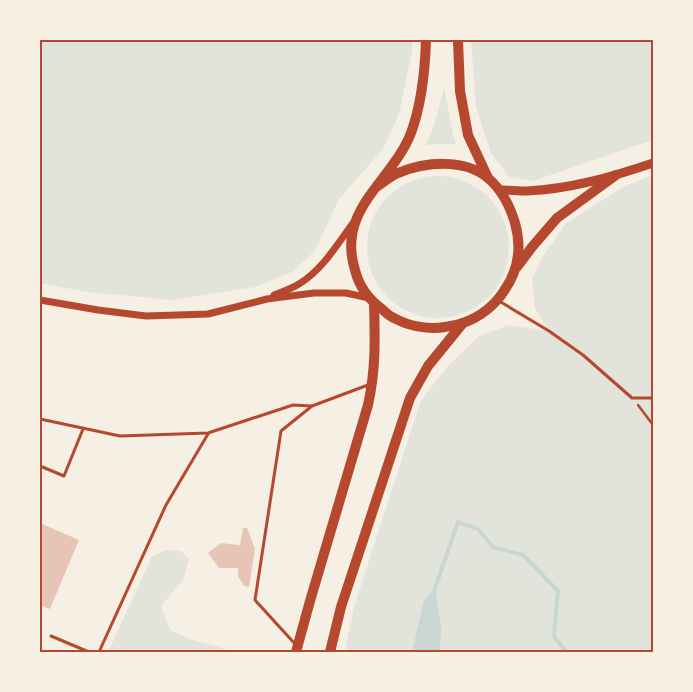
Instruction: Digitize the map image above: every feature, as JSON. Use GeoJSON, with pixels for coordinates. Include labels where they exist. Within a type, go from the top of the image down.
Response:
{"type":"FeatureCollection","features":[{"type":"Feature","properties":{"kind":"highway"},"geometry":{"type":"LineString","coordinates":[[426,40],[422,92],[410,135],[400,156],[364,203],[356,219],[351,240],[352,260],[358,280],[371,301],[393,318],[416,326],[440,328],[463,323],[481,314],[498,300],[509,284],[516,268],[557,218],[616,175]]}},
{"type":"Feature","properties":{"kind":"highway"},"geometry":{"type":"LineString","coordinates":[[458,40],[460,91],[468,135],[488,178],[499,190],[510,207],[519,246],[516,268]]}},
{"type":"Feature","properties":{"kind":"highway"},"geometry":{"type":"LineString","coordinates":[[376,187],[396,174],[415,167],[434,164],[452,164],[470,168],[488,178]]}},
{"type":"Feature","properties":{"kind":"highway"},"geometry":{"type":"LineString","coordinates":[[297,649],[373,383],[375,341],[371,301]]}},
{"type":"Feature","properties":{"kind":"highway"},"geometry":{"type":"LineString","coordinates":[[330,652],[341,607],[410,398],[428,366],[463,323]]}},
{"type":"Feature","properties":{"kind":"main road"},"geometry":{"type":"LineString","coordinates":[[499,190],[526,191],[566,186],[616,175],[653,163]]}},
{"type":"Feature","properties":{"kind":"street"},"geometry":{"type":"LineString","coordinates":[[267,299],[298,284],[311,275],[323,264],[356,219]]}},
{"type":"Feature","properties":{"kind":"street"},"geometry":{"type":"LineString","coordinates":[[40,300],[146,316],[208,314],[267,299],[314,293],[346,293],[371,301]]}},
{"type":"Feature","properties":{"kind":"lane"},"geometry":{"type":"LineString","coordinates":[[498,300],[550,331],[584,355],[632,398],[653,398]]}},
{"type":"Feature","properties":{"kind":"lane"},"geometry":{"type":"LineString","coordinates":[[297,649],[255,600],[281,431],[312,406],[373,383]]}},
{"type":"Feature","properties":{"kind":"lane"},"geometry":{"type":"LineString","coordinates":[[40,419],[120,436],[208,433],[293,405],[312,406]]}},
{"type":"Feature","properties":{"kind":"lane"},"geometry":{"type":"LineString","coordinates":[[40,466],[64,476],[83,428]]}},
{"type":"Feature","properties":{"kind":"lane"},"geometry":{"type":"LineString","coordinates":[[99,652],[166,505],[208,433]]}},
{"type":"Feature","properties":{"kind":"lane"},"geometry":{"type":"LineString","coordinates":[[51,636],[89,652]]}},
{"type":"Feature","properties":{"kind":"path"},"geometry":{"type":"LineString","coordinates":[[632,398],[653,425]]}},
{"type":"Feature","properties":{"kind":"shaded area"},"geometry":{"type":"Polygon","coordinates":[[[40,40],[412,40],[412,51],[399,114],[383,149],[339,199],[315,251],[292,272],[255,287],[172,300],[87,292],[40,283],[40,40]]]}},
{"type":"Feature","properties":{"kind":"shaded area"},"geometry":{"type":"Polygon","coordinates":[[[471,40],[652,40],[653,140],[533,181],[509,177],[491,153],[476,107],[471,40]]]}},
{"type":"Feature","properties":{"kind":"shaded area"},"geometry":{"type":"Polygon","coordinates":[[[444,87],[456,144],[425,146],[434,124],[444,87]]]}},
{"type":"Feature","properties":{"kind":"shaded area"},"geometry":{"type":"Polygon","coordinates":[[[653,175],[653,652],[345,652],[354,607],[421,400],[448,366],[479,336],[509,325],[549,331],[535,308],[532,279],[542,258],[566,223],[625,186],[653,175]]]}},
{"type":"Feature","properties":{"kind":"shaded area"},"geometry":{"type":"Polygon","coordinates":[[[438,176],[452,177],[465,181],[478,188],[488,197],[497,207],[504,220],[508,233],[508,261],[504,274],[497,287],[488,297],[478,306],[465,313],[452,317],[438,318],[424,317],[411,313],[398,306],[388,297],[379,287],[372,274],[368,261],[367,247],[368,233],[372,220],[379,207],[388,197],[398,188],[411,181],[424,177],[438,176]]]}},
{"type":"Feature","properties":{"kind":"shaded area"},"geometry":{"type":"Polygon","coordinates":[[[165,550],[181,551],[189,559],[183,580],[161,606],[170,630],[190,639],[236,652],[108,652],[152,557],[165,550]]]}},
{"type":"Feature","properties":{"kind":"shaded area"},"geometry":{"type":"Polygon","coordinates":[[[435,588],[441,625],[440,652],[412,652],[424,600],[435,588]]]}},
{"type":"Feature","properties":{"kind":"building"},"geometry":{"type":"Polygon","coordinates":[[[40,523],[79,540],[50,609],[40,605],[40,523]]]}},
{"type":"Feature","properties":{"kind":"building"},"geometry":{"type":"Polygon","coordinates":[[[243,528],[247,528],[255,549],[249,587],[244,586],[238,576],[238,568],[219,568],[208,553],[221,543],[240,545],[243,528]]]}},
{"type":"Feature","properties":{"kind":"waterway"},"geometry":{"type":"LineString","coordinates":[[434,593],[458,522],[478,529],[493,547],[523,555],[558,591],[554,636],[566,652]]}}]}
